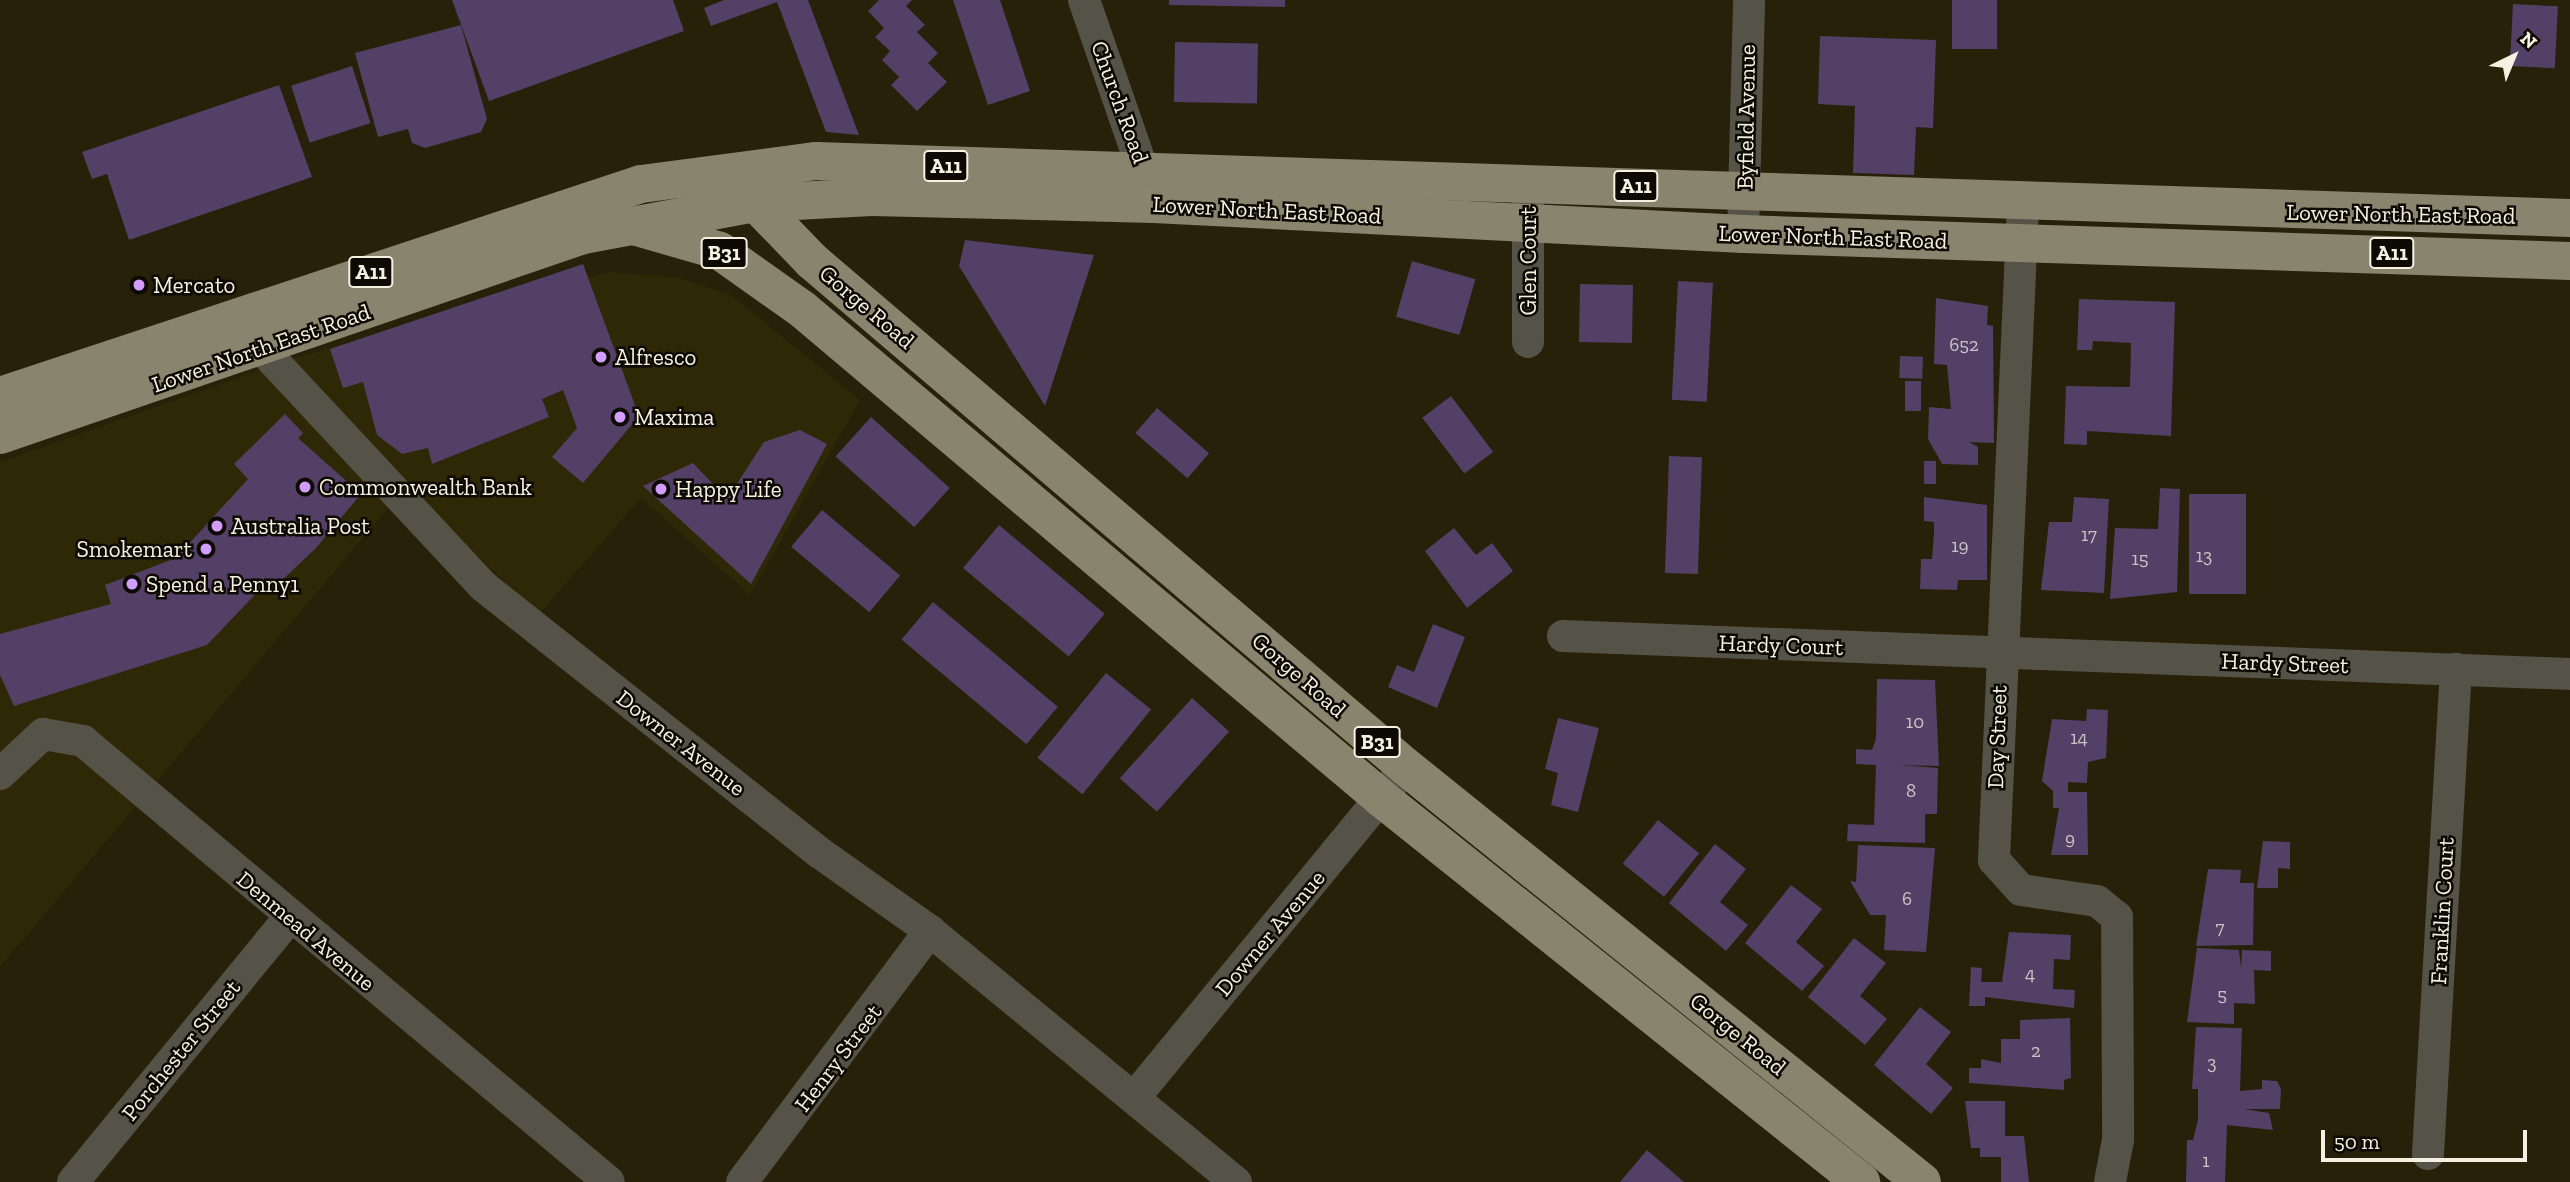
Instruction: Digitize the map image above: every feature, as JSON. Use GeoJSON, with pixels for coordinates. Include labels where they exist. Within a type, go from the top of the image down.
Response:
{"type":"FeatureCollection","features":[{"type":"Feature","properties":{"kind":"main road","name":"Lower North East Road"},"geometry":{"type":"LineString","coordinates":[[0,435],[262,349],[583,235],[631,226],[752,186],[816,161],[1150,188],[1528,224],[2021,244],[2570,261]]}},
{"type":"Feature","properties":{"kind":"main road","name":"Lower North East Road"},"geometry":{"type":"LineString","coordinates":[[1150,188],[1528,181],[2023,205],[2570,218]]}},
{"type":"Feature","properties":{"kind":"main road","name":"Lower North East Road"},"geometry":{"type":"LineString","coordinates":[[0,396],[566,206],[641,184],[752,186]]}},
{"type":"Feature","properties":{"kind":"main road","name":"Gorge Road"},"geometry":{"type":"LineString","coordinates":[[752,186],[761,234],[802,309]]}},
{"type":"Feature","properties":{"kind":"main road","name":"Gorge Road"},"geometry":{"type":"LineString","coordinates":[[752,186],[813,261],[1406,767],[1922,1182]]}},
{"type":"Feature","properties":{"kind":"main road","name":"Gorge Road"},"geometry":{"type":"LineString","coordinates":[[631,226],[720,251],[802,309],[1381,799],[1861,1182]]}},
{"type":"Feature","properties":{"kind":"street","name":"Church Road"},"geometry":{"type":"LineString","coordinates":[[1084,0],[1150,188]]}},
{"type":"Feature","properties":{"kind":"street","name":"Byfield Avenue"},"geometry":{"type":"LineString","coordinates":[[1744,234],[1749,0]]}},
{"type":"Feature","properties":{"kind":"street","name":"Glen Court"},"geometry":{"type":"LineString","coordinates":[[1528,181],[1528,342]]}},
{"type":"Feature","properties":{"kind":"street","name":"Day Street"},"geometry":{"type":"LineString","coordinates":[[2023,205],[2000,654],[1994,860],[2021,890],[2097,901],[2117,917],[2122,936],[2118,1140],[2110,1182]]}},
{"type":"Feature","properties":{"kind":"street","name":"Downer Avenue"},"geometry":{"type":"LineString","coordinates":[[262,349],[483,586],[820,853],[930,931],[1236,1182]]}},
{"type":"Feature","properties":{"kind":"street","name":"Hardy Court"},"geometry":{"type":"LineString","coordinates":[[1563,636],[2000,654]]}},
{"type":"Feature","properties":{"kind":"street","name":"Hardy Street"},"geometry":{"type":"LineString","coordinates":[[2000,654],[2570,674]]}},
{"type":"Feature","properties":{"kind":"street","name":"Franklin Court"},"geometry":{"type":"LineString","coordinates":[[2428,1154],[2456,669]]}},
{"type":"Feature","properties":{"kind":"street","name":"Denmead Avenue"},"geometry":{"type":"LineString","coordinates":[[0,774],[43,734],[83,741],[289,918],[609,1182]]}},
{"type":"Feature","properties":{"kind":"street","name":"Downer Avenue"},"geometry":{"type":"LineString","coordinates":[[1134,1098],[1406,767]]}},
{"type":"Feature","properties":{"kind":"street","name":"Porchester Street"},"geometry":{"type":"LineString","coordinates":[[73,1182],[289,918]]}},
{"type":"Feature","properties":{"kind":"street","name":"Henry Street"},"geometry":{"type":"LineString","coordinates":[[742,1182],[930,931]]}},
{"type":"Feature","properties":{"kind":"shaded area"},"geometry":{"type":"Polygon","coordinates":[[[609,272],[680,278],[731,295],[860,400],[750,595],[641,498],[539,614],[405,488],[0,967],[0,462],[294,358],[609,272]]]}},
{"type":"Feature","properties":{"kind":"building"},"geometry":{"type":"Polygon","coordinates":[[[452,0],[673,0],[684,31],[489,101],[452,0]]]}},
{"type":"Feature","properties":{"kind":"building"},"geometry":{"type":"Polygon","coordinates":[[[724,0],[808,0],[859,135],[826,132],[777,2],[711,26],[704,8],[724,0]]]}},
{"type":"Feature","properties":{"kind":"building"},"geometry":{"type":"Polygon","coordinates":[[[879,0],[912,0],[906,6],[925,25],[917,32],[938,53],[928,63],[947,82],[917,111],[891,85],[899,77],[882,60],[890,51],[875,37],[884,28],[868,11],[879,0]]]}},
{"type":"Feature","properties":{"kind":"building"},"geometry":{"type":"Polygon","coordinates":[[[953,0],[1000,0],[1030,91],[988,105],[953,0]]]}},
{"type":"Feature","properties":{"kind":"building"},"geometry":{"type":"Polygon","coordinates":[[[1169,0],[1285,0],[1285,7],[1169,5],[1169,0]]]}},
{"type":"Feature","properties":{"kind":"building"},"geometry":{"type":"Polygon","coordinates":[[[1952,0],[1997,0],[1997,49],[1952,49],[1952,0]]]}},
{"type":"Feature","properties":{"kind":"building"},"geometry":{"type":"Polygon","coordinates":[[[2513,4],[2558,6],[2555,68],[2510,66],[2513,4]]]}},
{"type":"Feature","properties":{"kind":"building"},"geometry":{"type":"Polygon","coordinates":[[[461,25],[487,119],[481,132],[425,148],[412,143],[408,129],[378,137],[355,53],[461,25]]]}},
{"type":"Feature","properties":{"kind":"building"},"geometry":{"type":"Polygon","coordinates":[[[1820,36],[1936,40],[1933,128],[1916,127],[1914,175],[1853,173],[1855,106],[1818,104],[1820,36]]]}},
{"type":"Feature","properties":{"kind":"building"},"geometry":{"type":"Polygon","coordinates":[[[1175,42],[1258,43],[1257,103],[1174,102],[1175,42]]]}},
{"type":"Feature","properties":{"kind":"building"},"geometry":{"type":"Polygon","coordinates":[[[352,66],[371,123],[310,143],[291,86],[352,66]]]}},
{"type":"Feature","properties":{"kind":"building","name":"Mercato"},"geometry":{"type":"Polygon","coordinates":[[[279,85],[312,177],[129,240],[107,174],[92,179],[82,152],[279,85]]]}},
{"type":"Feature","properties":{"kind":"building"},"geometry":{"type":"Polygon","coordinates":[[[965,240],[1094,255],[1045,406],[959,266],[965,240]]]}},
{"type":"Feature","properties":{"kind":"building"},"geometry":{"type":"Polygon","coordinates":[[[1412,261],[1475,279],[1459,335],[1396,317],[1412,261]]]}},
{"type":"Feature","properties":{"kind":"building"},"geometry":{"type":"Polygon","coordinates":[[[583,264],[639,416],[583,483],[552,457],[577,428],[563,390],[542,399],[549,417],[432,464],[428,448],[402,454],[377,435],[363,382],[343,388],[330,349],[583,264]]]}},
{"type":"Feature","properties":{"kind":"building"},"geometry":{"type":"Polygon","coordinates":[[[1678,281],[1713,283],[1707,402],[1672,400],[1678,281]]]}},
{"type":"Feature","properties":{"kind":"building"},"geometry":{"type":"Polygon","coordinates":[[[1580,284],[1633,285],[1632,343],[1579,342],[1580,284]]]}},
{"type":"Feature","properties":{"kind":"building"},"geometry":{"type":"Polygon","coordinates":[[[1936,298],[1988,306],[1987,325],[1993,326],[1994,443],[1969,442],[1978,447],[1978,465],[1942,464],[1928,439],[1929,407],[1951,409],[1947,365],[1934,364],[1936,298]]]}},
{"type":"Feature","properties":{"kind":"building"},"geometry":{"type":"Polygon","coordinates":[[[2079,299],[2175,302],[2171,436],[2087,431],[2087,445],[2064,444],[2066,386],[2130,387],[2131,343],[2093,341],[2092,350],[2077,350],[2079,299]]]}},
{"type":"Feature","properties":{"kind":"building"},"geometry":{"type":"Polygon","coordinates":[[[1900,356],[1923,357],[1922,379],[1899,378],[1900,356]]]}},
{"type":"Feature","properties":{"kind":"building"},"geometry":{"type":"Polygon","coordinates":[[[1905,381],[1921,381],[1921,411],[1905,411],[1905,381]]]}},
{"type":"Feature","properties":{"kind":"building"},"geometry":{"type":"Polygon","coordinates":[[[1451,396],[1493,452],[1464,474],[1422,418],[1451,396]]]}},
{"type":"Feature","properties":{"kind":"building"},"geometry":{"type":"Polygon","coordinates":[[[1157,408],[1209,453],[1187,478],[1135,433],[1157,408]]]}},
{"type":"Feature","properties":{"kind":"building"},"geometry":{"type":"Polygon","coordinates":[[[285,414],[303,433],[298,438],[361,494],[316,548],[274,588],[268,581],[207,645],[14,706],[0,675],[0,634],[111,604],[105,585],[176,558],[248,479],[234,464],[285,414]]]}},
{"type":"Feature","properties":{"kind":"building"},"geometry":{"type":"Polygon","coordinates":[[[871,417],[950,488],[914,527],[836,456],[871,417]]]}},
{"type":"Feature","properties":{"kind":"building"},"geometry":{"type":"Polygon","coordinates":[[[800,430],[827,444],[751,584],[643,486],[693,463],[727,499],[764,442],[800,430]]]}},
{"type":"Feature","properties":{"kind":"building"},"geometry":{"type":"Polygon","coordinates":[[[1669,456],[1702,457],[1698,574],[1665,573],[1669,456]]]}},
{"type":"Feature","properties":{"kind":"building"},"geometry":{"type":"Polygon","coordinates":[[[1924,461],[1936,461],[1936,484],[1924,484],[1924,461]]]}},
{"type":"Feature","properties":{"kind":"building"},"geometry":{"type":"Polygon","coordinates":[[[2160,488],[2180,489],[2177,592],[2110,599],[2115,528],[2158,529],[2160,488]]]}},
{"type":"Feature","properties":{"kind":"building"},"geometry":{"type":"Polygon","coordinates":[[[2189,494],[2246,494],[2246,594],[2189,594],[2189,494]]]}},
{"type":"Feature","properties":{"kind":"building"},"geometry":{"type":"Polygon","coordinates":[[[1924,497],[1987,505],[1987,580],[1958,580],[1957,590],[1920,589],[1921,559],[1932,559],[1934,533],[1934,522],[1924,521],[1924,497]]]}},
{"type":"Feature","properties":{"kind":"building"},"geometry":{"type":"Polygon","coordinates":[[[2074,497],[2109,499],[2104,593],[2041,590],[2049,522],[2072,522],[2074,497]]]}},
{"type":"Feature","properties":{"kind":"building"},"geometry":{"type":"Polygon","coordinates":[[[822,510],[900,576],[869,612],[791,547],[822,510]]]}},
{"type":"Feature","properties":{"kind":"building"},"geometry":{"type":"Polygon","coordinates":[[[999,525],[1105,614],[1069,657],[963,568],[999,525]]]}},
{"type":"Feature","properties":{"kind":"building"},"geometry":{"type":"Polygon","coordinates":[[[1454,528],[1476,555],[1492,543],[1513,571],[1467,608],[1425,551],[1454,528]]]}},
{"type":"Feature","properties":{"kind":"building"},"geometry":{"type":"Polygon","coordinates":[[[933,602],[1058,707],[1026,744],[902,640],[933,602]]]}},
{"type":"Feature","properties":{"kind":"building"},"geometry":{"type":"Polygon","coordinates":[[[1433,624],[1465,637],[1437,708],[1388,687],[1397,665],[1414,672],[1433,624]]]}},
{"type":"Feature","properties":{"kind":"building"},"geometry":{"type":"Polygon","coordinates":[[[1106,673],[1151,710],[1082,794],[1037,758],[1106,673]]]}},
{"type":"Feature","properties":{"kind":"building"},"geometry":{"type":"Polygon","coordinates":[[[1877,679],[1935,680],[1939,766],[1900,765],[1938,768],[1937,814],[1925,814],[1925,843],[1847,841],[1848,824],[1874,825],[1876,765],[1856,764],[1856,749],[1872,750],[1876,739],[1877,679]]]}},
{"type":"Feature","properties":{"kind":"building"},"geometry":{"type":"Polygon","coordinates":[[[1192,698],[1229,731],[1157,812],[1120,778],[1192,698]]]}},
{"type":"Feature","properties":{"kind":"building"},"geometry":{"type":"Polygon","coordinates":[[[2087,709],[2108,710],[2106,758],[2088,762],[2087,783],[2068,782],[2068,792],[2087,792],[2088,855],[2051,855],[2059,808],[2053,808],[2053,791],[2042,781],[2052,719],[2086,721],[2087,709]]]}},
{"type":"Feature","properties":{"kind":"building"},"geometry":{"type":"Polygon","coordinates":[[[1558,718],[1599,728],[1578,812],[1551,805],[1558,773],[1545,769],[1558,718]]]}},
{"type":"Feature","properties":{"kind":"building"},"geometry":{"type":"Polygon","coordinates":[[[1658,820],[1699,853],[1664,897],[1623,864],[1658,820]]]}},
{"type":"Feature","properties":{"kind":"building"},"geometry":{"type":"Polygon","coordinates":[[[2263,841],[2290,842],[2290,869],[2278,868],[2278,888],[2257,888],[2263,841]]]}},
{"type":"Feature","properties":{"kind":"building"},"geometry":{"type":"Polygon","coordinates":[[[1715,844],[1746,869],[1720,902],[1748,925],[1726,951],[1669,903],[1715,844]]]}},
{"type":"Feature","properties":{"kind":"building"},"geometry":{"type":"Polygon","coordinates":[[[1858,845],[1935,848],[1926,952],[1884,950],[1886,915],[1870,915],[1850,881],[1856,882],[1858,845]]]}},
{"type":"Feature","properties":{"kind":"building"},"geometry":{"type":"Polygon","coordinates":[[[2208,869],[2241,870],[2240,883],[2254,883],[2253,945],[2196,946],[2208,869]]]}},
{"type":"Feature","properties":{"kind":"building"},"geometry":{"type":"Polygon","coordinates":[[[1791,885],[1822,909],[1796,942],[1824,966],[1802,991],[1745,943],[1791,885]]]}},
{"type":"Feature","properties":{"kind":"building"},"geometry":{"type":"Polygon","coordinates":[[[2009,932],[2071,935],[2070,960],[2054,959],[2053,989],[2075,990],[2074,1008],[1985,997],[1985,1006],[1969,1006],[1971,967],[1982,968],[1981,982],[2002,982],[2009,932]]]}},
{"type":"Feature","properties":{"kind":"building"},"geometry":{"type":"Polygon","coordinates":[[[1854,938],[1886,963],[1860,996],[1887,1019],[1865,1045],[1808,997],[1854,938]]]}},
{"type":"Feature","properties":{"kind":"building"},"geometry":{"type":"Polygon","coordinates":[[[2197,948],[2239,950],[2241,968],[2242,950],[2271,951],[2271,971],[2254,970],[2255,1004],[2234,1003],[2234,1024],[2187,1022],[2197,948]]]}},
{"type":"Feature","properties":{"kind":"building"},"geometry":{"type":"Polygon","coordinates":[[[1920,1007],[1951,1032],[1926,1064],[1953,1088],[1931,1114],[1874,1065],[1920,1007]]]}},
{"type":"Feature","properties":{"kind":"building"},"geometry":{"type":"Polygon","coordinates":[[[2070,1018],[2071,1078],[2064,1080],[2064,1090],[1969,1083],[1969,1068],[1981,1068],[1981,1059],[2001,1063],[2001,1039],[2020,1039],[2020,1020],[2070,1018]]]}},
{"type":"Feature","properties":{"kind":"building"},"geometry":{"type":"Polygon","coordinates":[[[2196,1027],[2242,1028],[2240,1091],[2262,1089],[2262,1080],[2277,1081],[2281,1089],[2280,1109],[2244,1109],[2269,1113],[2273,1130],[2227,1125],[2225,1182],[2186,1182],[2187,1140],[2193,1140],[2198,1120],[2198,1089],[2192,1089],[2196,1027]]]}},
{"type":"Feature","properties":{"kind":"building"},"geometry":{"type":"Polygon","coordinates":[[[1965,1101],[2005,1101],[2005,1136],[2024,1136],[2029,1182],[2001,1182],[2001,1157],[1980,1157],[1980,1148],[1971,1148],[1965,1101]]]}},
{"type":"Feature","properties":{"kind":"building"},"geometry":{"type":"Polygon","coordinates":[[[1647,1150],[1684,1182],[1620,1182],[1647,1150]]]}},
{"type":"Feature","properties":{"kind":"place","name":"Mercato"},"geometry":{"type":"Point","coordinates":[139,285]}},
{"type":"Feature","properties":{"kind":"place","name":"Alfresco"},"geometry":{"type":"Point","coordinates":[601,357]}},
{"type":"Feature","properties":{"kind":"place","name":"Maxima"},"geometry":{"type":"Point","coordinates":[620,417]}},
{"type":"Feature","properties":{"kind":"place","name":"Commonwealth Bank"},"geometry":{"type":"Point","coordinates":[305,487]}},
{"type":"Feature","properties":{"kind":"place","name":"Happy Life"},"geometry":{"type":"Point","coordinates":[661,489]}},
{"type":"Feature","properties":{"kind":"place","name":"Australia Post"},"geometry":{"type":"Point","coordinates":[217,526]}},
{"type":"Feature","properties":{"kind":"place","name":"Smokemart"},"geometry":{"type":"Point","coordinates":[206,549]}},
{"type":"Feature","properties":{"kind":"place","name":"Spend a Penny1"},"geometry":{"type":"Point","coordinates":[132,584]}}]}
